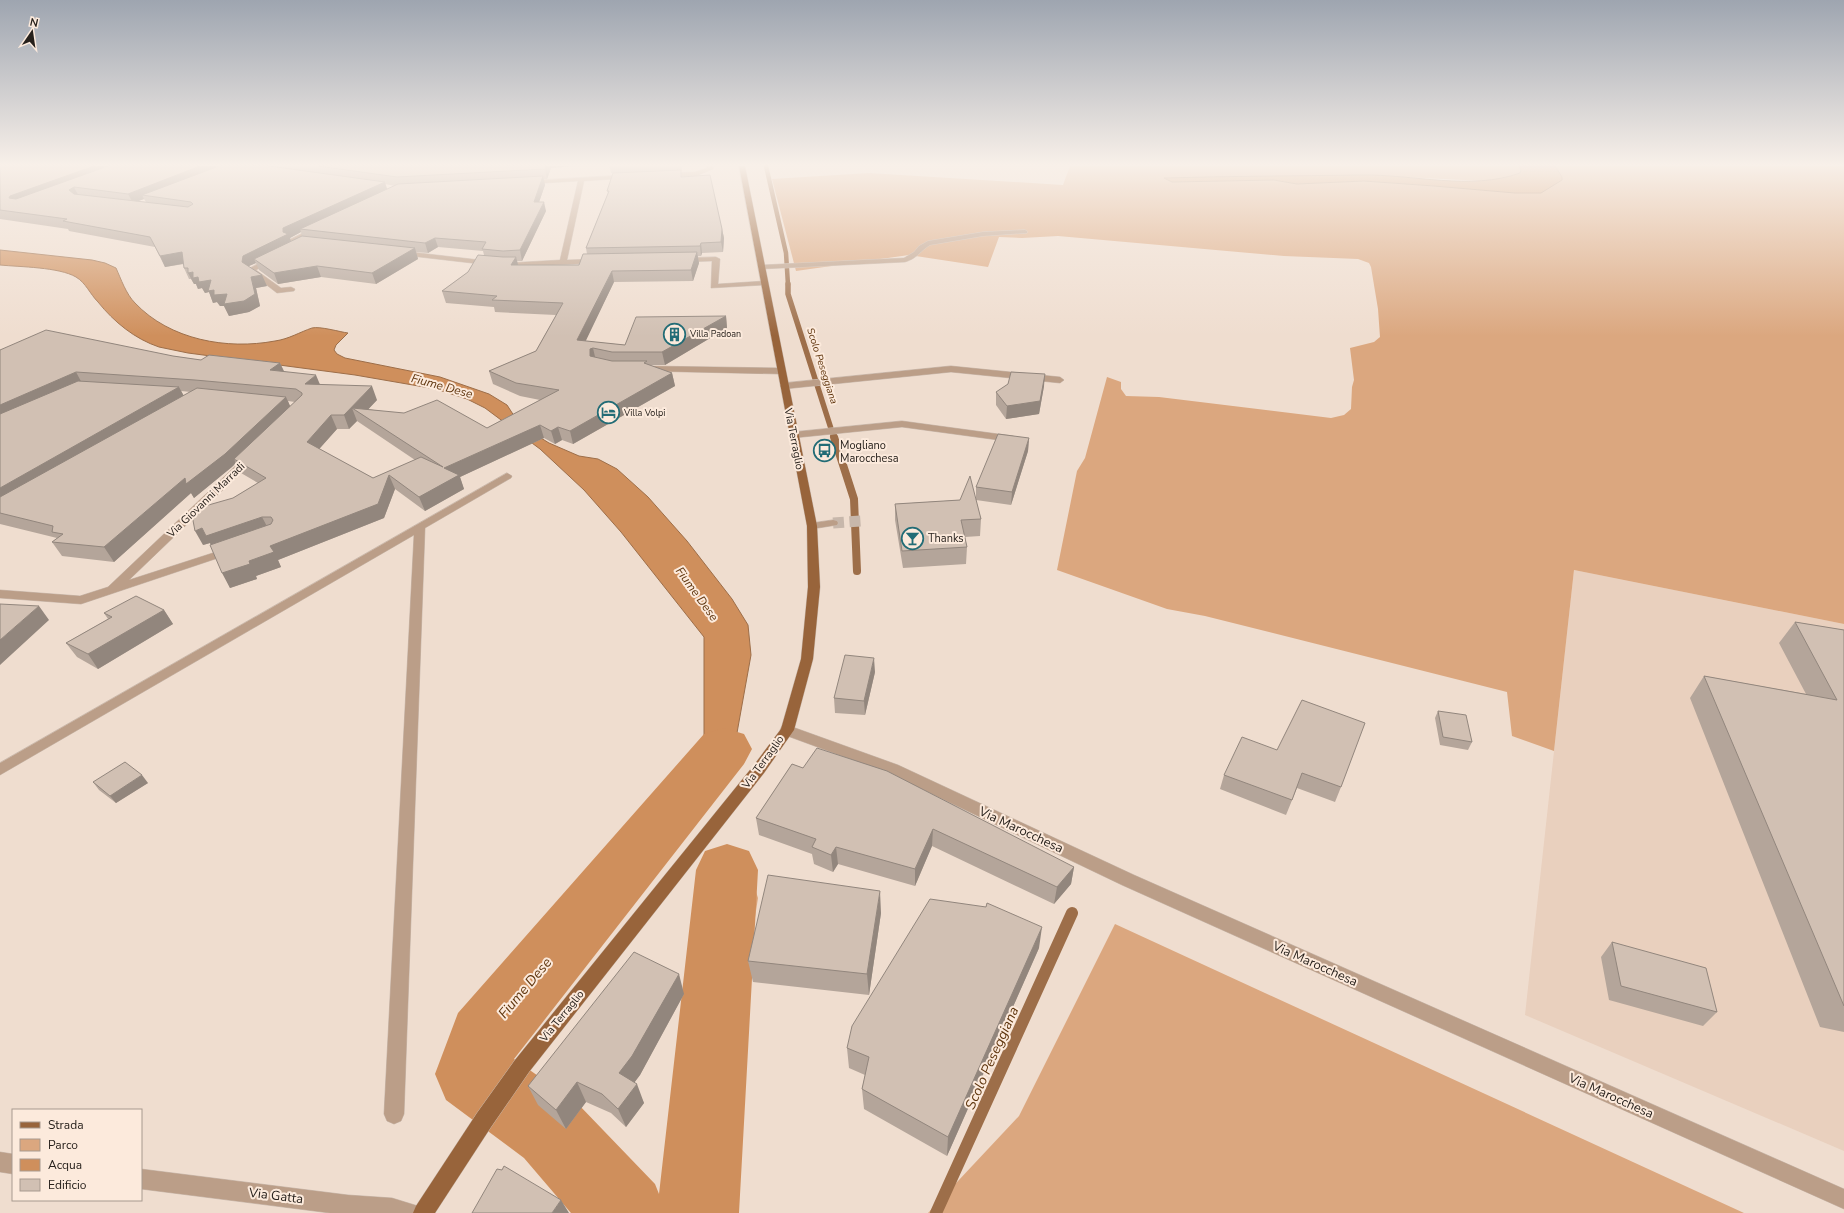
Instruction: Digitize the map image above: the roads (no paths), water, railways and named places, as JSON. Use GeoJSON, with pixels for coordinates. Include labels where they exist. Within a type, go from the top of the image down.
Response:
{"type":"FeatureCollection","features":[{"type":"Feature","properties":{"kind":"main road","name":"Via Terraglio"},"geometry":{"type":"LineString","coordinates":[[423,1213],[484,1120],[522,1066],[754,776],[787,730],[807,659],[812,624],[814,587],[812,526],[753,223]]}},
{"type":"Feature","properties":{"kind":"street"},"geometry":{"type":"LineString","coordinates":[[563,262],[572,223]]}},
{"type":"Feature","properties":{"kind":"street"},"geometry":{"type":"LineString","coordinates":[[306,242],[290,241],[324,225]]}},
{"type":"Feature","properties":{"kind":"street"},"geometry":{"type":"LineString","coordinates":[[762,267],[905,260],[920,252],[921,247],[928,243],[983,234],[1025,232]]}},
{"type":"Feature","properties":{"kind":"street"},"geometry":{"type":"LineString","coordinates":[[390,252],[506,265],[602,261]]}},
{"type":"Feature","properties":{"kind":"street"},"geometry":{"type":"LineString","coordinates":[[278,256],[251,270],[280,291],[291,289]]}},
{"type":"Feature","properties":{"kind":"street"},"geometry":{"type":"LineString","coordinates":[[678,260],[716,260],[714,286],[764,283]]}},
{"type":"Feature","properties":{"kind":"street"},"geometry":{"type":"LineString","coordinates":[[639,369],[781,371]]}},
{"type":"Feature","properties":{"kind":"street"},"geometry":{"type":"LineString","coordinates":[[784,386],[951,369],[1060,380]]}},
{"type":"Feature","properties":{"kind":"street"},"geometry":{"type":"LineString","coordinates":[[794,435],[902,424],[1024,441]]}},
{"type":"Feature","properties":{"kind":"street","name":"Via Giovanni Marradi"},"geometry":{"type":"LineString","coordinates":[[111,591],[257,450]]}},
{"type":"Feature","properties":{"kind":"street"},"geometry":{"type":"LineString","coordinates":[[0,770],[507,476]]}},
{"type":"Feature","properties":{"kind":"street"},"geometry":{"type":"LineString","coordinates":[[812,526],[833,524]]}},
{"type":"Feature","properties":{"kind":"street"},"geometry":{"type":"LineString","coordinates":[[394,1114],[420,527]]}},
{"type":"Feature","properties":{"kind":"street"},"geometry":{"type":"LineString","coordinates":[[0,594],[81,600],[237,548]]}},
{"type":"Feature","properties":{"kind":"street","name":"Via Marocchesa"},"geometry":{"type":"LineString","coordinates":[[787,730],[893,769],[1128,880],[1844,1199]]}},
{"type":"Feature","properties":{"kind":"street"},"geometry":{"type":"LineString","coordinates":[[0,1162],[12,1164]]}},
{"type":"Feature","properties":{"kind":"street","name":"Via Gatta"},"geometry":{"type":"LineString","coordinates":[[142,1179],[348,1205],[392,1208],[411,1213]]}},
{"type":"Feature","properties":{"kind":"water"},"geometry":{"type":"Polygon","coordinates":[[[0,250],[92,260],[105,263],[116,268],[129,295],[149,316],[182,334],[200,339],[219,343],[238,344],[280,340],[312,328],[325,328],[348,333],[336,345],[334,350],[337,354],[345,358],[440,377],[489,394],[507,405],[520,425],[549,443],[579,456],[598,459],[617,469],[648,497],[687,541],[732,599],[748,625],[751,655],[733,755],[689,812],[704,754],[704,637],[621,532],[584,490],[540,449],[485,408],[467,399],[436,389],[355,375],[188,353],[159,347],[133,335],[118,323],[95,299],[83,282],[76,277],[50,269],[0,265],[0,250]]]}},
{"type":"Feature","properties":{"kind":"waterway","name":"Scolo Peseggiana"},"geometry":{"type":"LineString","coordinates":[[779,223],[786,253],[788,285]]}},
{"type":"Feature","properties":{"kind":"waterway","name":"Scolo Peseggiana"},"geometry":{"type":"LineString","coordinates":[[788,285],[788,294],[834,438]]}},
{"type":"Feature","properties":{"kind":"waterway","name":"Scolo Peseggiana"},"geometry":{"type":"LineString","coordinates":[[834,437],[854,499],[857,571]]}},
{"type":"Feature","properties":{"kind":"waterway","name":"Fiume Dese"},"geometry":{"type":"LineString","coordinates":[[626,1213],[551,1131],[472,1074],[484,1038],[724,749]]}},
{"type":"Feature","properties":{"kind":"waterway","name":"Fiume Dese"},"geometry":{"type":"LineString","coordinates":[[698,1213],[727,870]]}},
{"type":"Feature","properties":{"kind":"waterway","name":"Scolo Peseggiana"},"geometry":{"type":"LineString","coordinates":[[936,1213],[1072,913]]}},
{"type":"Feature","properties":{"kind":"tunnel"},"geometry":{"type":"LineString","coordinates":[[833,523],[861,521]]}},
{"type":"Feature","properties":{"kind":"place","name":"Villa Padoan"},"geometry":{"type":"Point","coordinates":[674,334]}},
{"type":"Feature","properties":{"kind":"place","name":"Villa Volpi"},"geometry":{"type":"Point","coordinates":[608,413]}},
{"type":"Feature","properties":{"kind":"place","name":"Mogliano Marocchesa"},"geometry":{"type":"Point","coordinates":[824,451]}},
{"type":"Feature","properties":{"kind":"place","name":"Thanks"},"geometry":{"type":"Point","coordinates":[913,538]}}]}
